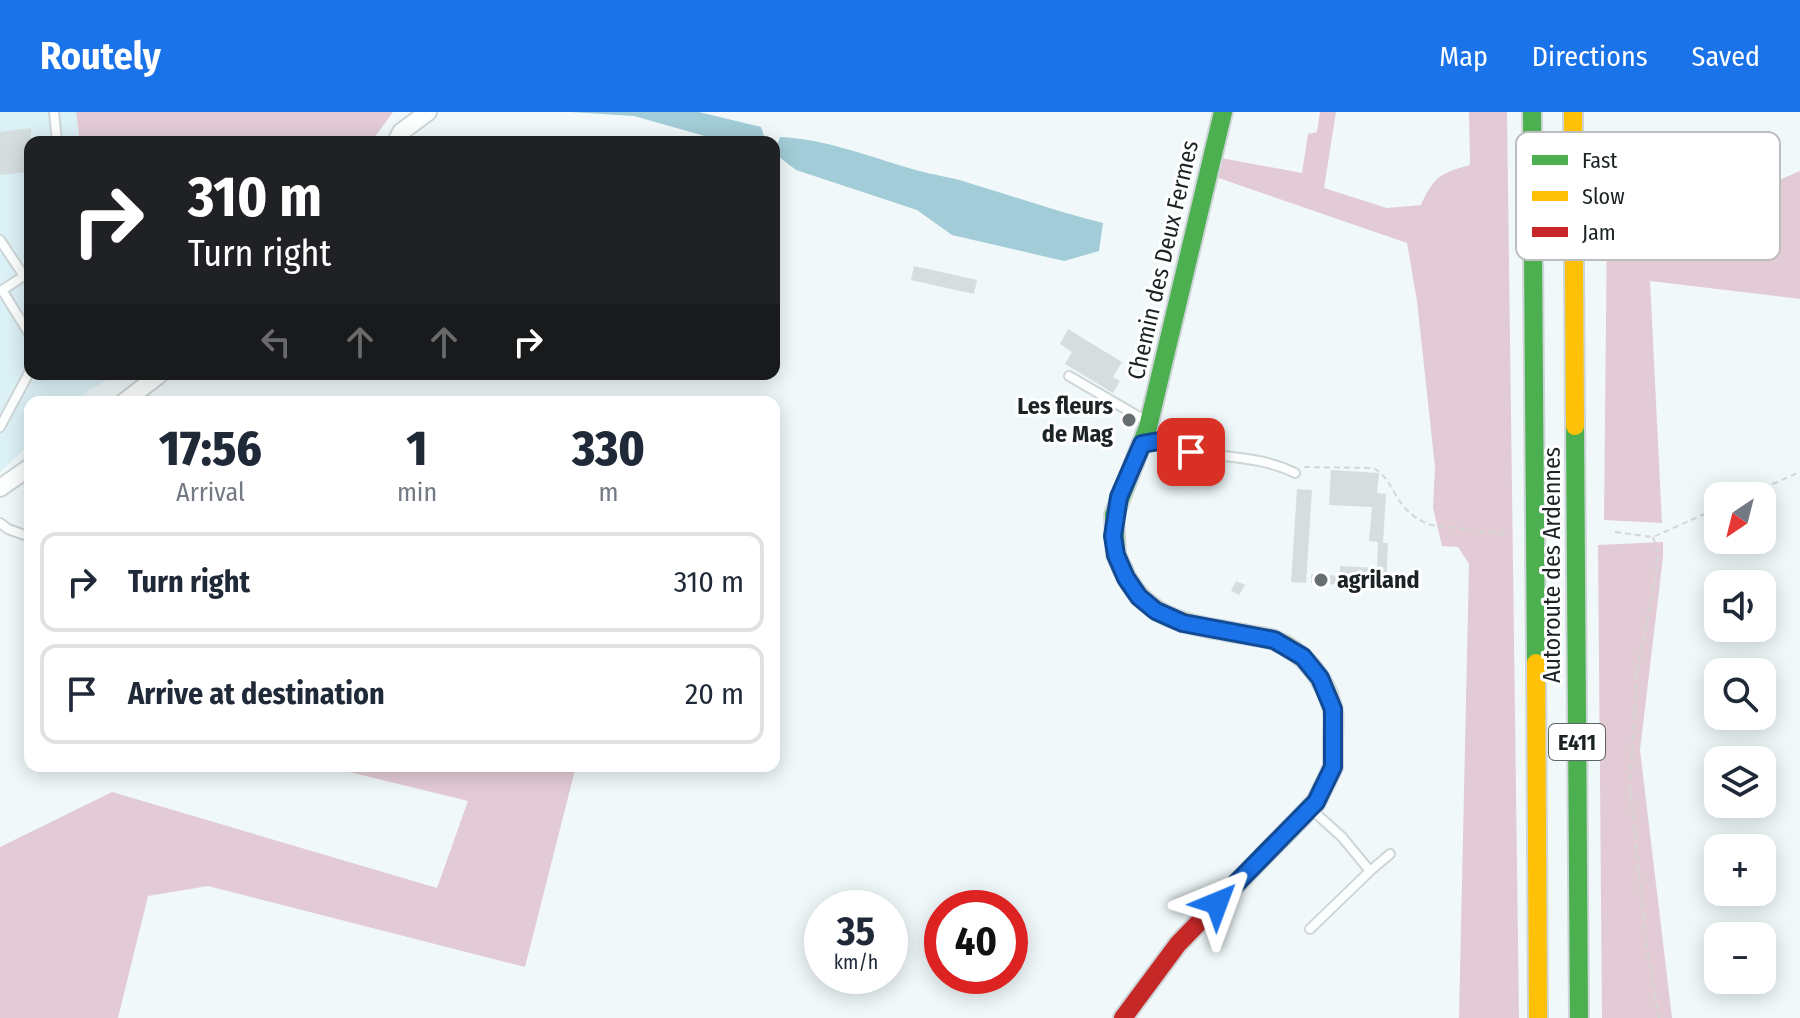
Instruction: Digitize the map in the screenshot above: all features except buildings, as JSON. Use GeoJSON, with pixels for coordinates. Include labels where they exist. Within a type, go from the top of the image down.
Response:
{"type":"FeatureCollection","features":[{"type":"Feature","properties":{"kind":"main road","name":"Chemin des Deux Fermes"},"geometry":{"type":"LineString","coordinates":[[1123,1018],[1178,944],[1316,802],[1333,767],[1333,709],[1320,678],[1303,657],[1274,640],[1183,623],[1156,611],[1139,597],[1116,555],[1114,515],[1149,423],[1223,112]]}},
{"type":"Feature","properties":{"kind":"main road"},"geometry":{"type":"LineString","coordinates":[[1517,112],[1522,132]]}},
{"type":"Feature","properties":{"kind":"main road","name":"Autoroute des Ardennes"},"geometry":{"type":"LineString","coordinates":[[1573,112],[1573,132]]}},
{"type":"Feature","properties":{"kind":"main road","name":"Autoroute des Ardennes"},"geometry":{"type":"LineString","coordinates":[[1533,260],[1538,1018]]}},
{"type":"Feature","properties":{"kind":"main road","name":"Autoroute des Ardennes"},"geometry":{"type":"LineString","coordinates":[[1574,260],[1579,1018]]}},
{"type":"Feature","properties":{"kind":"street"},"geometry":{"type":"LineString","coordinates":[[399,136],[428,112]]}},
{"type":"Feature","properties":{"kind":"street"},"geometry":{"type":"LineString","coordinates":[[132,396],[152,380]]}},
{"type":"Feature","properties":{"kind":"street"},"geometry":{"type":"LineString","coordinates":[[1,485],[24,471]]}},
{"type":"Feature","properties":{"kind":"lane"},"geometry":{"type":"LineString","coordinates":[[54,112],[56,136]]}},
{"type":"Feature","properties":{"kind":"lane"},"geometry":{"type":"LineString","coordinates":[[0,240],[24,270]]}},
{"type":"Feature","properties":{"kind":"lane"},"geometry":{"type":"LineString","coordinates":[[24,276],[1,291],[24,326]]}},
{"type":"Feature","properties":{"kind":"lane"},"geometry":{"type":"LineString","coordinates":[[1069,376],[1149,423]]}},
{"type":"Feature","properties":{"kind":"lane"},"geometry":{"type":"LineString","coordinates":[[0,427],[25,380]]}},
{"type":"Feature","properties":{"kind":"lane"},"geometry":{"type":"LineString","coordinates":[[1142,444],[1159,441],[1191,452],[1277,464],[1295,473]]}},
{"type":"Feature","properties":{"kind":"lane"},"geometry":{"type":"LineString","coordinates":[[0,523],[24,535]]}},
{"type":"Feature","properties":{"kind":"lane"},"geometry":{"type":"LineString","coordinates":[[1310,808],[1342,837],[1370,871]]}},
{"type":"Feature","properties":{"kind":"lane"},"geometry":{"type":"LineString","coordinates":[[1310,929],[1390,854]]}},
{"type":"Feature","properties":{"kind":"path"},"geometry":{"type":"LineString","coordinates":[[1314,468],[1373,468],[1383,474],[1402,506],[1420,521],[1508,535]]}},
{"type":"Feature","properties":{"kind":"path"},"geometry":{"type":"LineString","coordinates":[[1776,482],[1800,472]]}},
{"type":"Feature","properties":{"kind":"path"},"geometry":{"type":"LineString","coordinates":[[1615,532],[1653,537],[1704,514]]}},
{"type":"Feature","properties":{"kind":"path"},"geometry":{"type":"LineString","coordinates":[[1653,537],[1658,552],[1656,575],[1637,670],[1630,788],[1647,949],[1659,1018]]}},
{"type":"Feature","properties":{"kind":"shaded area"},"geometry":{"type":"Polygon","coordinates":[[[0,112],[76,112],[79,136],[24,136],[24,380],[107,380],[83,396],[24,396],[24,450],[0,472],[0,112]]]}},
{"type":"Feature","properties":{"kind":"shaded area"},"geometry":{"type":"Polygon","coordinates":[[[76,112],[393,112],[375,136],[79,136],[76,112]]]}},
{"type":"Feature","properties":{"kind":"shaded area"},"geometry":{"type":"Polygon","coordinates":[[[1320,112],[1336,112],[1324,188],[1387,208],[1421,205],[1440,177],[1470,165],[1469,112],[1507,112],[1519,1018],[1459,1018],[1469,564],[1458,547],[1442,546],[1433,508],[1435,467],[1417,301],[1407,243],[1213,176],[1221,158],[1302,173],[1308,134],[1317,132],[1320,112]]]}},
{"type":"Feature","properties":{"kind":"shaded area"},"geometry":{"type":"Polygon","coordinates":[[[1800,171],[1800,299],[1650,281],[1662,523],[1604,520],[1607,260],[1780,260],[1780,180],[1800,171]]]}},
{"type":"Feature","properties":{"kind":"shaded area"},"geometry":{"type":"Polygon","coordinates":[[[1663,542],[1640,750],[1672,1018],[1602,1018],[1598,545],[1663,542]]]}},
{"type":"Feature","properties":{"kind":"shaded area"},"geometry":{"type":"Polygon","coordinates":[[[350,772],[574,772],[525,967],[208,886],[148,896],[118,1018],[0,1018],[0,847],[112,792],[437,888],[468,801],[350,772]]]}},
{"type":"Feature","properties":{"kind":"water"},"geometry":{"type":"Polygon","coordinates":[[[571,112],[699,112],[761,127],[764,136],[705,136],[634,116],[571,112]]]}},
{"type":"Feature","properties":{"kind":"water"},"geometry":{"type":"Polygon","coordinates":[[[780,137],[846,149],[1103,223],[1099,251],[1064,261],[952,235],[917,210],[796,170],[780,158],[780,137]]]}},
{"type":"Feature","properties":{"kind":"traffic: fast"},"geometry":{"type":"LineString","coordinates":[[1122,568],[1116,555],[1114,515],[1148,427],[1223,112]]}},
{"type":"Feature","properties":{"kind":"traffic: fast"},"geometry":{"type":"LineString","coordinates":[[1532,112],[1532,132]]}},
{"type":"Feature","properties":{"kind":"traffic: fast"},"geometry":{"type":"LineString","coordinates":[[1533,260],[1536,663]]}},
{"type":"Feature","properties":{"kind":"traffic: fast"},"geometry":{"type":"LineString","coordinates":[[1575,426],[1579,1018]]}},
{"type":"Feature","properties":{"kind":"traffic: slow"},"geometry":{"type":"LineString","coordinates":[[1573,112],[1573,132]]}},
{"type":"Feature","properties":{"kind":"traffic: slow"},"geometry":{"type":"LineString","coordinates":[[1574,260],[1575,426]]}},
{"type":"Feature","properties":{"kind":"traffic: slow"},"geometry":{"type":"LineString","coordinates":[[1122,568],[1143,600],[1172,618],[1271,639],[1303,658],[1329,696],[1334,719],[1333,738]]}},
{"type":"Feature","properties":{"kind":"traffic: slow"},"geometry":{"type":"LineString","coordinates":[[1536,663],[1538,1018]]}},
{"type":"Feature","properties":{"kind":"traffic: jam"},"geometry":{"type":"LineString","coordinates":[[1123,1018],[1178,944],[1316,802],[1333,767],[1333,738]]}},
{"type":"Feature","properties":{"kind":"place","name":"Les fleurs de Mag"},"geometry":{"type":"Point","coordinates":[1129,420]}},
{"type":"Feature","properties":{"kind":"place","name":"agriland"},"geometry":{"type":"Point","coordinates":[1321,580]}},
{"type":"Feature","properties":{"kind":"route"},"geometry":{"type":"LineString","coordinates":[[1191,452],[1159,441],[1142,444],[1114,515],[1116,555],[1126,578],[1139,597],[1156,611],[1183,623],[1274,640],[1303,657],[1320,678],[1333,709],[1333,767],[1316,802],[1217,903]]}}]}
